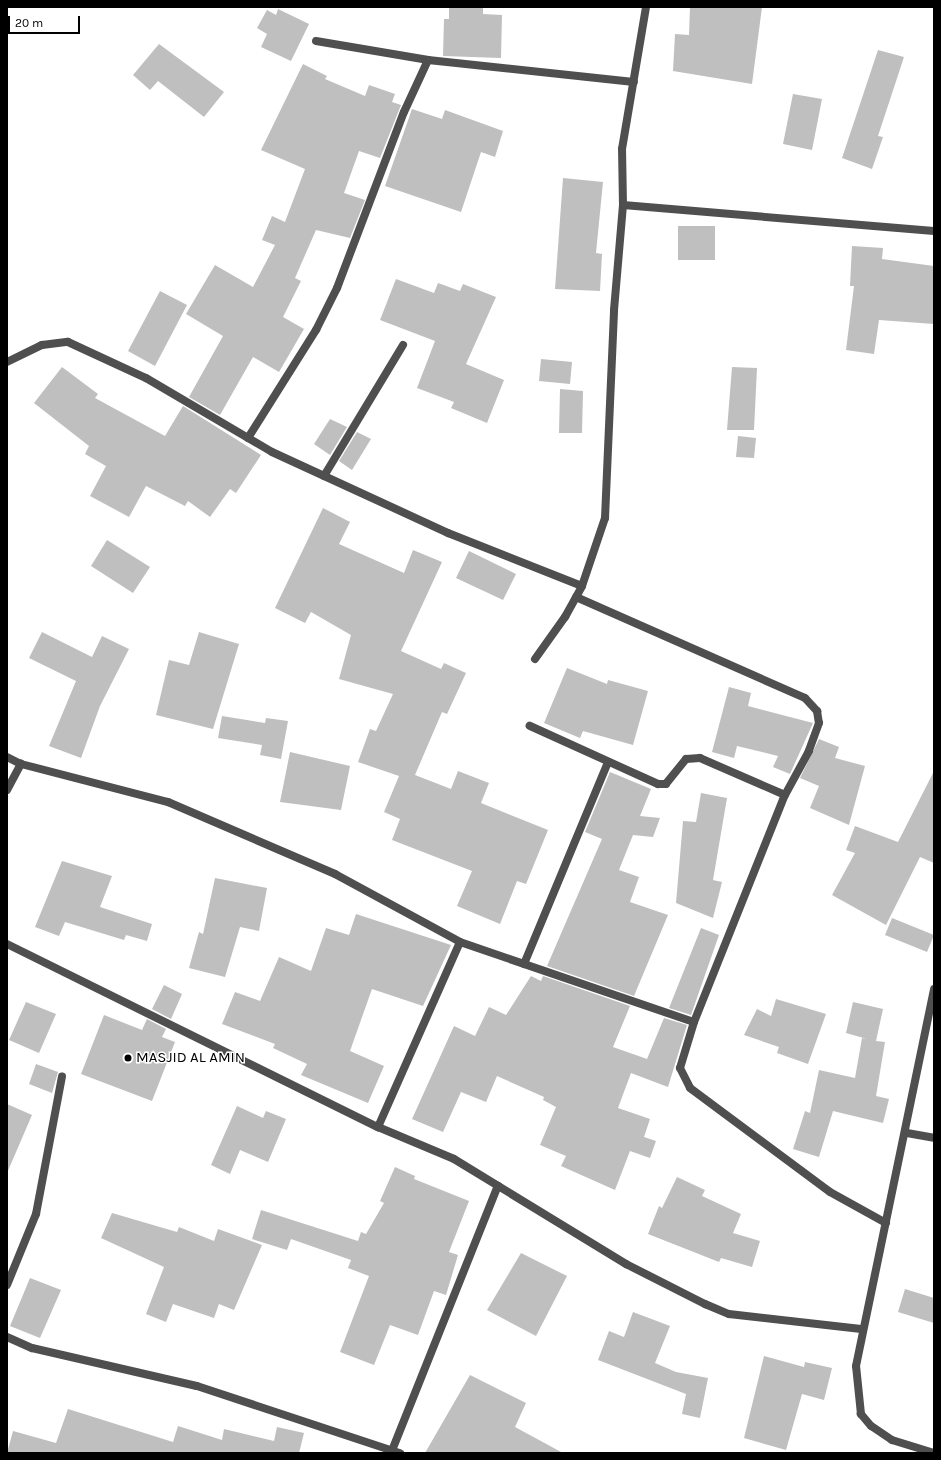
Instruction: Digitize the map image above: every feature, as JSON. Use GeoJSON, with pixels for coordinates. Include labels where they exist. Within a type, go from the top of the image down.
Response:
{"type":"FeatureCollection","features":[{"type":"Feature","properties":{"kind":"street"},"geometry":{"type":"LineString","coordinates":[[535,659],[582,586],[605,518],[614,310],[623,205],[622,149],[646,7]]}},
{"type":"Feature","properties":{"kind":"street"},"geometry":{"type":"LineString","coordinates":[[316,41],[428,60],[634,82]]}},
{"type":"Feature","properties":{"kind":"street"},"geometry":{"type":"LineString","coordinates":[[248,438],[316,330],[334,295],[404,112],[428,60]]}},
{"type":"Feature","properties":{"kind":"street"},"geometry":{"type":"LineString","coordinates":[[623,205],[934,231]]}},
{"type":"Feature","properties":{"kind":"street"},"geometry":{"type":"LineString","coordinates":[[7,362],[42,345],[68,342],[146,378],[248,438],[324,476],[448,533],[582,586]]}},
{"type":"Feature","properties":{"kind":"street"},"geometry":{"type":"LineString","coordinates":[[324,476],[404,345]]}},
{"type":"Feature","properties":{"kind":"street"},"geometry":{"type":"LineString","coordinates":[[576,597],[805,698],[817,711],[819,723],[809,751],[785,795],[694,1022],[680,1068],[690,1088],[830,1192],[886,1223]]}},
{"type":"Feature","properties":{"kind":"street"},"geometry":{"type":"LineString","coordinates":[[530,726],[608,762],[662,784],[686,759],[700,758],[785,795]]}},
{"type":"Feature","properties":{"kind":"street"},"geometry":{"type":"LineString","coordinates":[[7,757],[21,764],[168,802],[335,874],[460,942],[694,1022]]}},
{"type":"Feature","properties":{"kind":"street"},"geometry":{"type":"LineString","coordinates":[[524,964],[608,762]]}},
{"type":"Feature","properties":{"kind":"street"},"geometry":{"type":"LineString","coordinates":[[7,790],[21,764]]}},
{"type":"Feature","properties":{"kind":"street"},"geometry":{"type":"LineString","coordinates":[[378,1127],[460,942]]}},
{"type":"Feature","properties":{"kind":"street"},"geometry":{"type":"LineString","coordinates":[[7,944],[378,1127],[454,1159],[626,1264],[705,1304],[730,1314],[861,1329]]}},
{"type":"Feature","properties":{"kind":"street"},"geometry":{"type":"LineString","coordinates":[[934,989],[907,1133],[861,1329],[856,1366],[861,1414],[871,1426],[892,1440],[934,1453]]}},
{"type":"Feature","properties":{"kind":"street"},"geometry":{"type":"LineString","coordinates":[[7,1285],[36,1214],[62,1076]]}},
{"type":"Feature","properties":{"kind":"street"},"geometry":{"type":"LineString","coordinates":[[907,1133],[934,1138]]}},
{"type":"Feature","properties":{"kind":"street"},"geometry":{"type":"LineString","coordinates":[[7,1337],[32,1348],[197,1386],[395,1452],[498,1186]]}},
{"type":"Feature","properties":{"kind":"building"},"geometry":{"type":"Polygon","coordinates":[[[449,7],[483,7],[483,14],[502,15],[501,58],[443,56],[444,19],[449,19],[449,7]]]}},
{"type":"Feature","properties":{"kind":"building"},"geometry":{"type":"Polygon","coordinates":[[[690,7],[762,7],[752,84],[673,71],[675,34],[689,35],[690,7]]]}},
{"type":"Feature","properties":{"kind":"building"},"geometry":{"type":"Polygon","coordinates":[[[278,9],[309,24],[291,61],[261,47],[267,34],[257,28],[267,10],[276,15],[278,9]]]}},
{"type":"Feature","properties":{"kind":"building"},"geometry":{"type":"Polygon","coordinates":[[[159,44],[224,92],[204,117],[158,81],[150,90],[133,75],[159,44]]]}},
{"type":"Feature","properties":{"kind":"building"},"geometry":{"type":"Polygon","coordinates":[[[878,50],[904,57],[878,136],[883,137],[872,169],[842,158],[878,50]]]}},
{"type":"Feature","properties":{"kind":"building"},"geometry":{"type":"Polygon","coordinates":[[[303,64],[327,76],[325,79],[365,96],[369,85],[395,94],[392,102],[401,105],[380,158],[359,151],[344,193],[365,200],[350,238],[316,230],[295,278],[301,281],[283,317],[304,329],[279,372],[253,357],[220,415],[189,397],[223,336],[186,314],[215,265],[253,287],[275,245],[262,240],[272,216],[285,222],[305,169],[261,150],[303,64]]]}},
{"type":"Feature","properties":{"kind":"building"},"geometry":{"type":"Polygon","coordinates":[[[793,94],[822,99],[812,150],[783,144],[793,94]]]}},
{"type":"Feature","properties":{"kind":"building"},"geometry":{"type":"Polygon","coordinates":[[[412,109],[442,119],[445,110],[503,131],[495,157],[481,152],[461,212],[385,186],[412,109]]]}},
{"type":"Feature","properties":{"kind":"building"},"geometry":{"type":"Polygon","coordinates":[[[563,178],[603,182],[596,253],[602,254],[600,291],[555,289],[563,178]]]}},
{"type":"Feature","properties":{"kind":"building"},"geometry":{"type":"Polygon","coordinates":[[[678,226],[715,226],[715,260],[678,260],[678,226]]]}},
{"type":"Feature","properties":{"kind":"building"},"geometry":{"type":"Polygon","coordinates":[[[852,246],[883,248],[882,259],[934,266],[934,324],[879,320],[874,354],[846,350],[854,286],[850,286],[852,246]]]}},
{"type":"Feature","properties":{"kind":"building"},"geometry":{"type":"Polygon","coordinates":[[[396,279],[434,293],[438,283],[460,291],[463,284],[496,297],[466,364],[504,380],[487,423],[451,408],[454,402],[417,388],[435,341],[380,320],[396,279]]]}},
{"type":"Feature","properties":{"kind":"building"},"geometry":{"type":"Polygon","coordinates":[[[160,291],[187,305],[155,366],[128,351],[160,291]]]}},
{"type":"Feature","properties":{"kind":"building"},"geometry":{"type":"Polygon","coordinates":[[[541,359],[572,362],[570,384],[539,381],[541,359]]]}},
{"type":"Feature","properties":{"kind":"building"},"geometry":{"type":"Polygon","coordinates":[[[62,367],[98,394],[95,398],[165,436],[183,406],[261,455],[236,493],[230,489],[210,517],[188,501],[185,506],[146,486],[129,517],[90,496],[106,466],[85,454],[89,446],[34,403],[62,367]]]}},
{"type":"Feature","properties":{"kind":"building"},"geometry":{"type":"Polygon","coordinates":[[[732,367],[757,368],[754,430],[727,430],[732,367]]]}},
{"type":"Feature","properties":{"kind":"building"},"geometry":{"type":"Polygon","coordinates":[[[560,389],[583,391],[582,433],[559,433],[560,389]]]}},
{"type":"Feature","properties":{"kind":"building"},"geometry":{"type":"Polygon","coordinates":[[[330,419],[347,427],[330,455],[314,444],[330,419]]]}},
{"type":"Feature","properties":{"kind":"building"},"geometry":{"type":"Polygon","coordinates":[[[357,432],[371,439],[352,470],[339,461],[357,432]]]}},
{"type":"Feature","properties":{"kind":"building"},"geometry":{"type":"Polygon","coordinates":[[[738,436],[756,438],[754,458],[736,457],[738,436]]]}},
{"type":"Feature","properties":{"kind":"building"},"geometry":{"type":"Polygon","coordinates":[[[323,508],[350,522],[339,544],[404,573],[413,550],[442,562],[401,651],[441,669],[444,663],[466,673],[447,714],[442,712],[415,775],[451,789],[458,771],[489,783],[481,803],[548,830],[526,884],[517,881],[500,924],[457,906],[472,871],[392,840],[400,819],[384,812],[399,776],[358,762],[370,729],[376,731],[393,694],[339,679],[351,635],[311,612],[305,623],[275,608],[323,508]]]}},
{"type":"Feature","properties":{"kind":"building"},"geometry":{"type":"Polygon","coordinates":[[[107,540],[150,567],[133,593],[91,566],[107,540]]]}},
{"type":"Feature","properties":{"kind":"building"},"geometry":{"type":"Polygon","coordinates":[[[469,551],[516,574],[503,600],[456,578],[469,551]]]}},
{"type":"Feature","properties":{"kind":"building"},"geometry":{"type":"Polygon","coordinates":[[[42,632],[92,657],[102,636],[129,649],[100,706],[81,758],[49,746],[76,681],[29,658],[42,632]]]}},
{"type":"Feature","properties":{"kind":"building"},"geometry":{"type":"Polygon","coordinates":[[[199,632],[239,644],[213,729],[156,715],[169,660],[189,665],[199,632]]]}},
{"type":"Feature","properties":{"kind":"building"},"geometry":{"type":"Polygon","coordinates":[[[567,668],[607,684],[608,680],[648,691],[633,745],[583,731],[580,738],[544,723],[567,668]]]}},
{"type":"Feature","properties":{"kind":"building"},"geometry":{"type":"Polygon","coordinates":[[[729,687],[751,693],[748,706],[813,723],[790,774],[773,767],[778,756],[737,746],[734,758],[712,752],[729,687]]]}},
{"type":"Feature","properties":{"kind":"building"},"geometry":{"type":"Polygon","coordinates":[[[222,716],[265,723],[266,718],[288,721],[281,759],[260,755],[262,745],[218,738],[222,716]]]}},
{"type":"Feature","properties":{"kind":"building"},"geometry":{"type":"Polygon","coordinates":[[[819,739],[839,747],[835,758],[865,766],[849,825],[810,808],[819,786],[800,778],[819,739]]]}},
{"type":"Feature","properties":{"kind":"building"},"geometry":{"type":"Polygon","coordinates":[[[290,752],[350,766],[341,810],[280,802],[290,752]]]}},
{"type":"Feature","properties":{"kind":"building"},"geometry":{"type":"Polygon","coordinates":[[[934,771],[934,863],[920,857],[886,925],[832,895],[855,853],[846,850],[855,826],[898,842],[934,771]]]}},
{"type":"Feature","properties":{"kind":"building"},"geometry":{"type":"Polygon","coordinates":[[[610,772],[651,789],[640,816],[660,818],[653,837],[633,835],[619,870],[639,877],[630,902],[668,915],[634,996],[547,966],[602,839],[585,832],[610,772]]]}},
{"type":"Feature","properties":{"kind":"building"},"geometry":{"type":"Polygon","coordinates":[[[701,793],[727,798],[713,880],[722,882],[713,918],[676,903],[683,821],[696,822],[701,793]]]}},
{"type":"Feature","properties":{"kind":"building"},"geometry":{"type":"Polygon","coordinates":[[[62,861],[112,876],[100,907],[152,924],[147,941],[126,935],[124,940],[65,922],[59,936],[35,927],[62,861]]]}},
{"type":"Feature","properties":{"kind":"building"},"geometry":{"type":"Polygon","coordinates":[[[215,878],[267,888],[259,931],[240,927],[225,977],[189,968],[199,932],[203,934],[215,878]]]}},
{"type":"Feature","properties":{"kind":"building"},"geometry":{"type":"Polygon","coordinates":[[[356,914],[451,945],[423,1006],[372,989],[350,1051],[384,1066],[368,1103],[301,1075],[307,1064],[273,1048],[275,1044],[222,1024],[235,992],[260,1001],[279,957],[311,971],[326,928],[349,935],[356,914]]]}},
{"type":"Feature","properties":{"kind":"building"},"geometry":{"type":"Polygon","coordinates":[[[892,918],[934,935],[927,952],[885,935],[892,918]]]}},
{"type":"Feature","properties":{"kind":"building"},"geometry":{"type":"Polygon","coordinates":[[[701,928],[719,935],[691,1015],[669,1008],[701,928]]]}},
{"type":"Feature","properties":{"kind":"building"},"geometry":{"type":"Polygon","coordinates":[[[531,976],[541,981],[543,976],[630,1006],[613,1047],[647,1059],[664,1018],[687,1025],[668,1087],[631,1073],[618,1108],[650,1119],[644,1137],[656,1141],[650,1158],[630,1151],[615,1190],[561,1166],[566,1156],[540,1145],[556,1107],[543,1100],[544,1097],[497,1076],[486,1102],[461,1092],[443,1132],[412,1119],[454,1026],[475,1036],[489,1007],[506,1015],[531,976]]]}},
{"type":"Feature","properties":{"kind":"building"},"geometry":{"type":"Polygon","coordinates":[[[164,985],[182,994],[171,1019],[152,1009],[164,985]]]}},
{"type":"Feature","properties":{"kind":"building"},"geometry":{"type":"Polygon","coordinates":[[[776,999],[826,1014],[808,1064],[777,1053],[779,1047],[744,1035],[757,1009],[771,1016],[776,999]]]}},
{"type":"Feature","properties":{"kind":"building"},"geometry":{"type":"Polygon","coordinates":[[[26,1002],[56,1014],[39,1053],[9,1040],[26,1002]]]}},
{"type":"Feature","properties":{"kind":"building"},"geometry":{"type":"Polygon","coordinates":[[[853,1002],[883,1009],[876,1041],[885,1042],[876,1096],[889,1099],[883,1123],[833,1111],[819,1157],[793,1149],[805,1111],[810,1113],[819,1070],[855,1078],[862,1038],[867,1039],[846,1033],[853,1002]]]}},
{"type":"Feature","properties":{"kind":"building","name":"MASJID AL AMIN"},"geometry":{"type":"Polygon","coordinates":[[[104,1015],[142,1030],[147,1019],[166,1029],[162,1037],[175,1042],[152,1101],[81,1074],[104,1015]]]}},
{"type":"Feature","properties":{"kind":"building"},"geometry":{"type":"Polygon","coordinates":[[[36,1064],[58,1072],[52,1093],[29,1084],[36,1064]]]}},
{"type":"Feature","properties":{"kind":"building"},"geometry":{"type":"Polygon","coordinates":[[[7,1104],[32,1115],[7,1173],[7,1104]]]}},
{"type":"Feature","properties":{"kind":"building"},"geometry":{"type":"Polygon","coordinates":[[[237,1106],[263,1118],[266,1111],[286,1119],[268,1162],[240,1150],[230,1174],[211,1165],[237,1106]]]}},
{"type":"Feature","properties":{"kind":"building"},"geometry":{"type":"Polygon","coordinates":[[[395,1167],[415,1176],[414,1179],[469,1201],[449,1252],[458,1255],[446,1295],[434,1291],[418,1335],[390,1325],[374,1365],[340,1352],[369,1276],[348,1268],[351,1260],[291,1239],[287,1250],[252,1239],[261,1210],[358,1241],[361,1232],[366,1234],[384,1203],[380,1201],[395,1167]]]}},
{"type":"Feature","properties":{"kind":"building"},"geometry":{"type":"Polygon","coordinates":[[[677,1177],[705,1190],[702,1196],[741,1214],[733,1233],[760,1241],[752,1267],[721,1258],[719,1262],[648,1234],[659,1206],[662,1208],[677,1177]]]}},
{"type":"Feature","properties":{"kind":"building"},"geometry":{"type":"Polygon","coordinates":[[[112,1213],[177,1232],[179,1227],[214,1241],[218,1229],[262,1245],[234,1310],[219,1304],[214,1318],[173,1304],[166,1322],[146,1314],[164,1267],[101,1238],[112,1213]]]}},
{"type":"Feature","properties":{"kind":"building"},"geometry":{"type":"Polygon","coordinates":[[[521,1253],[567,1276],[536,1336],[487,1310],[521,1253]]]}},
{"type":"Feature","properties":{"kind":"building"},"geometry":{"type":"Polygon","coordinates":[[[30,1278],[61,1290],[40,1338],[10,1326],[30,1278]]]}},
{"type":"Feature","properties":{"kind":"building"},"geometry":{"type":"Polygon","coordinates":[[[905,1289],[934,1298],[934,1323],[898,1312],[905,1289]]]}},
{"type":"Feature","properties":{"kind":"building"},"geometry":{"type":"Polygon","coordinates":[[[633,1312],[670,1326],[655,1363],[676,1372],[708,1378],[700,1418],[682,1414],[686,1394],[598,1360],[609,1331],[624,1337],[633,1312]]]}},
{"type":"Feature","properties":{"kind":"building"},"geometry":{"type":"Polygon","coordinates":[[[764,1356],[804,1367],[805,1362],[832,1368],[824,1400],[802,1394],[786,1450],[744,1438],[764,1356]]]}},
{"type":"Feature","properties":{"kind":"building"},"geometry":{"type":"Polygon","coordinates":[[[470,1375],[526,1403],[515,1427],[563,1453],[425,1453],[470,1375]]]}},
{"type":"Feature","properties":{"kind":"building"},"geometry":{"type":"Polygon","coordinates":[[[68,1409],[173,1442],[178,1426],[222,1440],[224,1429],[274,1441],[277,1427],[304,1433],[299,1453],[7,1453],[13,1431],[56,1443],[68,1409]]]}},
{"type":"Feature","properties":{"kind":"place","name":"MASJID AL AMIN"},"geometry":{"type":"Point","coordinates":[128,1058]}}]}
